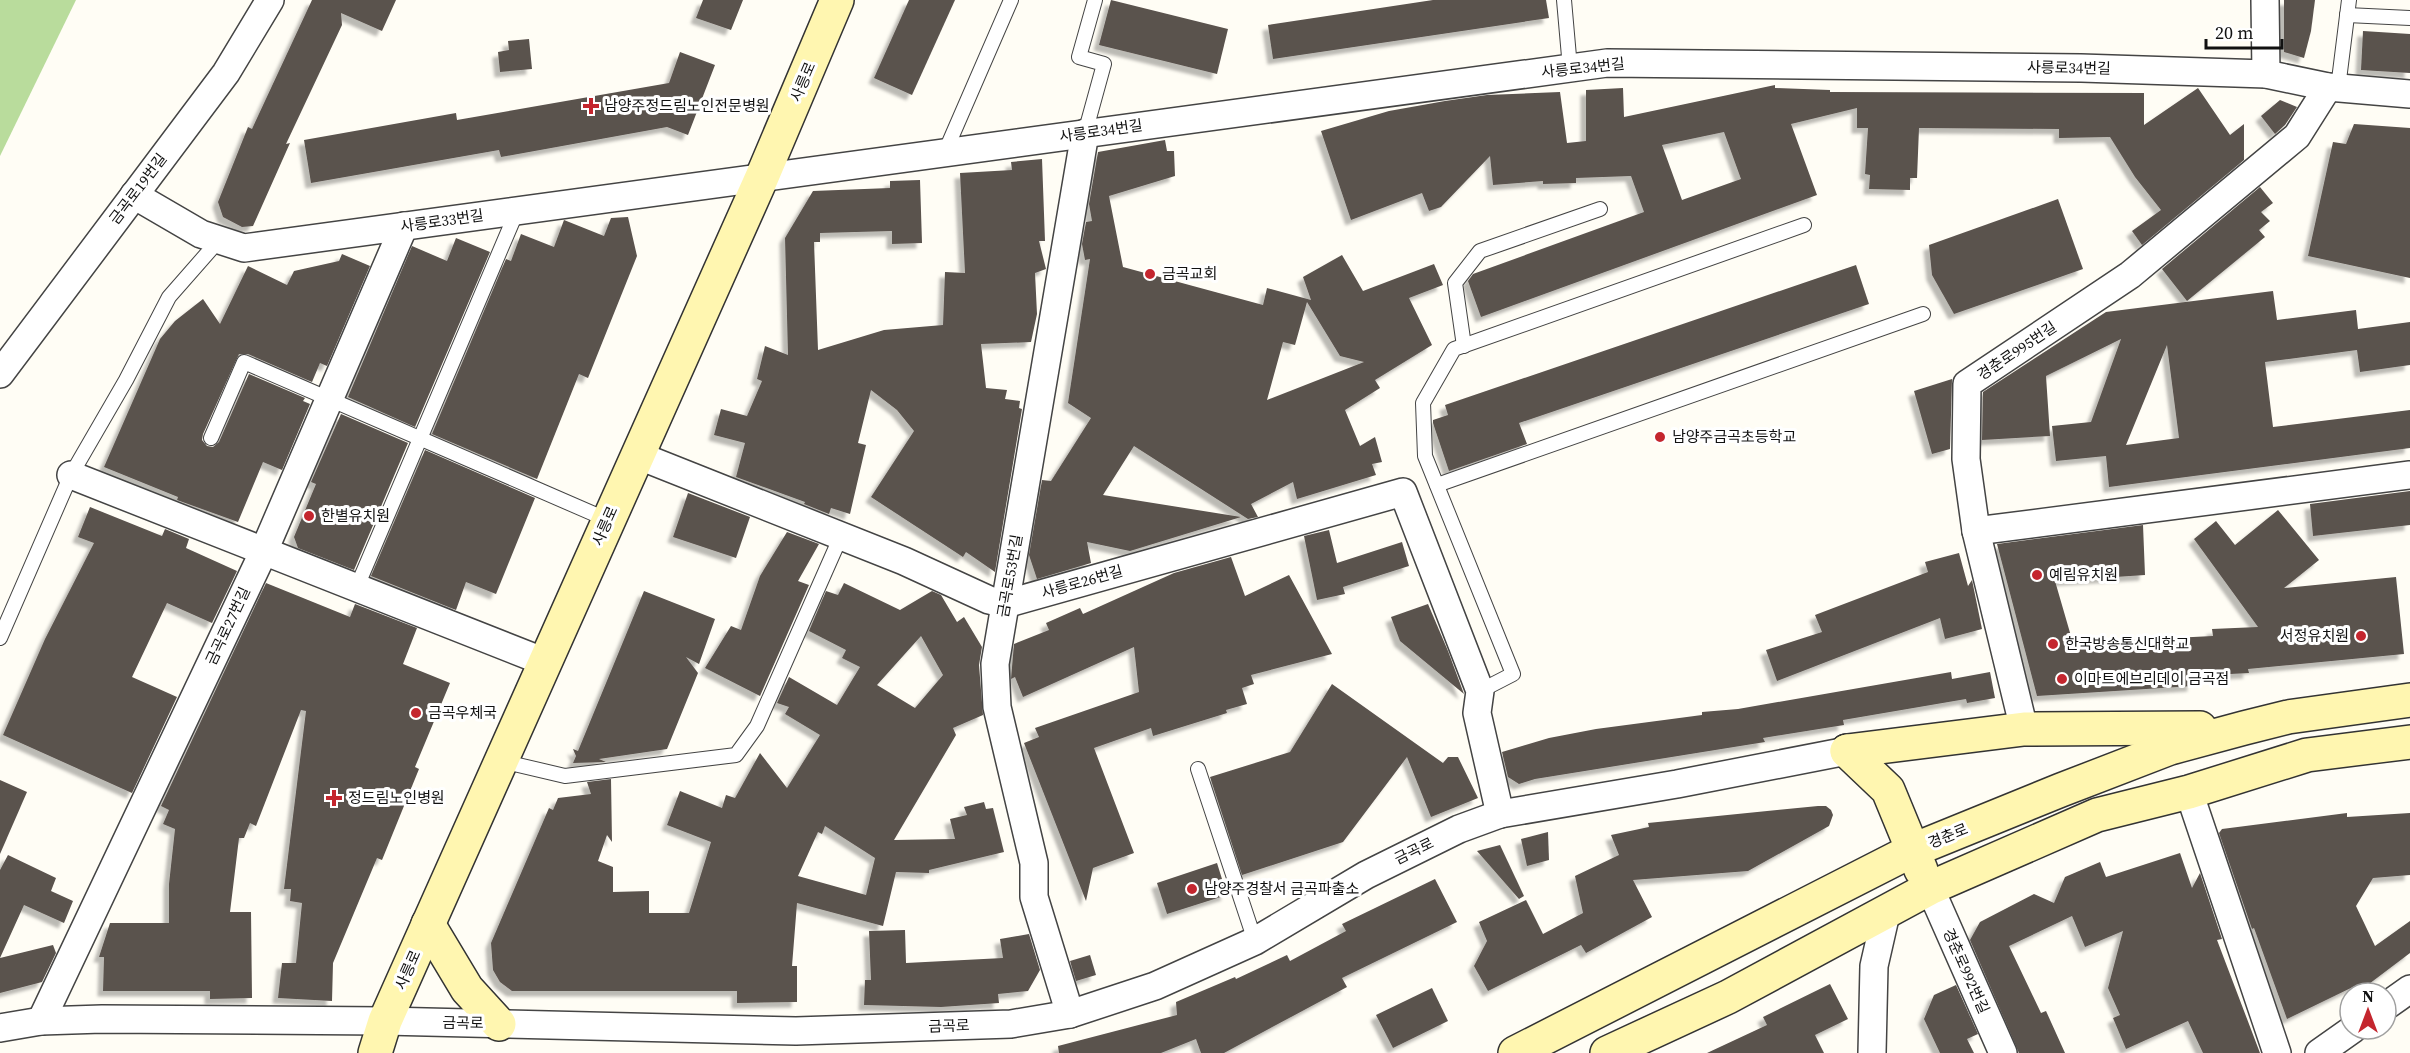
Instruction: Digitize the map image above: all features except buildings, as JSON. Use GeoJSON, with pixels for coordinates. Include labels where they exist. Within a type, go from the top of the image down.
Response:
{"type":"FeatureCollection","features":[{"type":"Feature","properties":{"kind":"street","name":"금곡로19번길"},"geometry":{"type":"LineString","coordinates":[[0,374],[226,73],[270,0]]}},
{"type":"Feature","properties":{"kind":"street","name":"사릉로"},"geometry":{"type":"LineString","coordinates":[[375,1053],[386,1021],[428,924],[762,177],[837,0]]}},
{"type":"Feature","properties":{"kind":"street"},"geometry":{"type":"LineString","coordinates":[[2265,0],[2266,75]]}},
{"type":"Feature","properties":{"kind":"street","name":"사릉로34번길"},"geometry":{"type":"LineString","coordinates":[[762,177],[1618,63],[2081,68],[2266,75],[2333,87],[2410,94]]}},
{"type":"Feature","properties":{"kind":"street","name":"경춘로995번길"},"geometry":{"type":"LineString","coordinates":[[2024,729],[1976,531],[1966,459],[1967,384],[2130,275],[2297,136],[2333,87]]}},
{"type":"Feature","properties":{"kind":"street","name":"금곡로53번길"},"geometry":{"type":"LineString","coordinates":[[1070,1014],[1034,897],[1034,863],[997,708],[994,664],[1085,133]]}},
{"type":"Feature","properties":{"kind":"street","name":"사릉로33번길"},"geometry":{"type":"LineString","coordinates":[[134,195],[201,234],[244,248],[762,177]]}},
{"type":"Feature","properties":{"kind":"street","name":"금곡로27번길"},"geometry":{"type":"LineString","coordinates":[[41,1021],[263,553],[404,226]]}},
{"type":"Feature","properties":{"kind":"street"},"geometry":{"type":"LineString","coordinates":[[637,455],[841,536],[989,600],[1005,604]]}},
{"type":"Feature","properties":{"kind":"street"},"geometry":{"type":"LineString","coordinates":[[71,475],[263,553],[545,662]]}},
{"type":"Feature","properties":{"kind":"street"},"geometry":{"type":"LineString","coordinates":[[1976,531],[2410,475]]}},
{"type":"Feature","properties":{"kind":"street","name":"사릉로26번길"},"geometry":{"type":"LineString","coordinates":[[1005,604],[1403,492],[1480,691]]}},
{"type":"Feature","properties":{"kind":"street"},"geometry":{"type":"LineString","coordinates":[[1480,691],[1477,713],[1500,814]]}},
{"type":"Feature","properties":{"kind":"street","name":"경춘로"},"geometry":{"type":"LineString","coordinates":[[1515,1053],[1911,851],[2170,748],[2288,717],[2410,700]]}},
{"type":"Feature","properties":{"kind":"street"},"geometry":{"type":"LineString","coordinates":[[1846,751],[2024,729],[2244,728]]}},
{"type":"Feature","properties":{"kind":"street"},"geometry":{"type":"LineString","coordinates":[[1607,1053],[1728,997],[1887,909],[1930,888],[2097,815],[2189,792],[2307,755],[2410,742]]}},
{"type":"Feature","properties":{"kind":"street"},"geometry":{"type":"LineString","coordinates":[[1846,751],[1888,790],[1911,851],[1930,888]]}},
{"type":"Feature","properties":{"kind":"street","name":"금곡로"},"geometry":{"type":"LineString","coordinates":[[0,1028],[41,1021],[386,1021],[796,1031],[1011,1024],[1070,1014],[1155,986],[1255,942],[1366,875],[1459,829],[1500,814],[1677,784],[1846,751]]}},
{"type":"Feature","properties":{"kind":"street"},"geometry":{"type":"LineString","coordinates":[[2189,792],[2277,1053]]}},
{"type":"Feature","properties":{"kind":"street","name":"경춘로992번길"},"geometry":{"type":"LineString","coordinates":[[1930,888],[2003,1053]]}},
{"type":"Feature","properties":{"kind":"street"},"geometry":{"type":"LineString","coordinates":[[1872,1053],[1875,966],[1887,909]]}},
{"type":"Feature","properties":{"kind":"street"},"geometry":{"type":"LineString","coordinates":[[428,924],[466,989],[499,1024]]}},
{"type":"Feature","properties":{"kind":"street"},"geometry":{"type":"LineString","coordinates":[[2319,1053],[2338,1040]]}},
{"type":"Feature","properties":{"kind":"lane"},"geometry":{"type":"LineString","coordinates":[[945,152],[1011,0]]}},
{"type":"Feature","properties":{"kind":"lane"},"geometry":{"type":"LineString","coordinates":[[1085,133],[1104,64],[1079,57],[1095,0]]}},
{"type":"Feature","properties":{"kind":"lane"},"geometry":{"type":"LineString","coordinates":[[1564,0],[1570,68]]}},
{"type":"Feature","properties":{"kind":"lane"},"geometry":{"type":"LineString","coordinates":[[2333,87],[2349,0]]}},
{"type":"Feature","properties":{"kind":"lane"},"geometry":{"type":"LineString","coordinates":[[2347,15],[2410,18]]}},
{"type":"Feature","properties":{"kind":"lane"},"geometry":{"type":"LineString","coordinates":[[1464,346],[1455,283],[1480,251],[1600,209]]}},
{"type":"Feature","properties":{"kind":"lane"},"geometry":{"type":"LineString","coordinates":[[356,589],[517,211]]}},
{"type":"Feature","properties":{"kind":"lane"},"geometry":{"type":"LineString","coordinates":[[1480,691],[1513,674],[1425,456],[1423,403],[1454,349],[1804,225]]}},
{"type":"Feature","properties":{"kind":"lane"},"geometry":{"type":"LineString","coordinates":[[0,638],[71,475],[126,380],[169,297],[219,240]]}},
{"type":"Feature","properties":{"kind":"lane"},"geometry":{"type":"LineString","coordinates":[[1437,485],[1923,314]]}},
{"type":"Feature","properties":{"kind":"lane"},"geometry":{"type":"LineString","coordinates":[[211,438],[244,362],[608,520]]}},
{"type":"Feature","properties":{"kind":"lane"},"geometry":{"type":"LineString","coordinates":[[501,761],[565,776],[736,755],[757,726],[841,536]]}},
{"type":"Feature","properties":{"kind":"lane"},"geometry":{"type":"LineString","coordinates":[[1198,769],[1255,942]]}},
{"type":"Feature","properties":{"kind":"green space"},"geometry":{"type":"Polygon","coordinates":[[[0,0],[76,0],[0,156],[0,0]]]}},
{"type":"Feature","properties":{"kind":"place","name":"남양주정드림노인전문병원"},"geometry":{"type":"Point","coordinates":[591,106]}},
{"type":"Feature","properties":{"kind":"place","name":"금곡교회"},"geometry":{"type":"Point","coordinates":[1150,274]}},
{"type":"Feature","properties":{"kind":"place","name":"남양주금곡초등학교"},"geometry":{"type":"Point","coordinates":[1660,437]}},
{"type":"Feature","properties":{"kind":"place","name":"한별유치원"},"geometry":{"type":"Point","coordinates":[309,516]}},
{"type":"Feature","properties":{"kind":"place","name":"예림유치원"},"geometry":{"type":"Point","coordinates":[2037,575]}},
{"type":"Feature","properties":{"kind":"place","name":"서정유치원"},"geometry":{"type":"Point","coordinates":[2361,636]}},
{"type":"Feature","properties":{"kind":"place","name":"한국방송통신대학교"},"geometry":{"type":"Point","coordinates":[2053,644]}},
{"type":"Feature","properties":{"kind":"place","name":"이마트에브리데이 금곡점"},"geometry":{"type":"Point","coordinates":[2062,679]}},
{"type":"Feature","properties":{"kind":"place","name":"금곡우체국"},"geometry":{"type":"Point","coordinates":[416,713]}},
{"type":"Feature","properties":{"kind":"place","name":"정드림노인병원"},"geometry":{"type":"Point","coordinates":[334,798]}},
{"type":"Feature","properties":{"kind":"place","name":"남양주경찰서 금곡파출소"},"geometry":{"type":"Point","coordinates":[1192,889]}}]}
